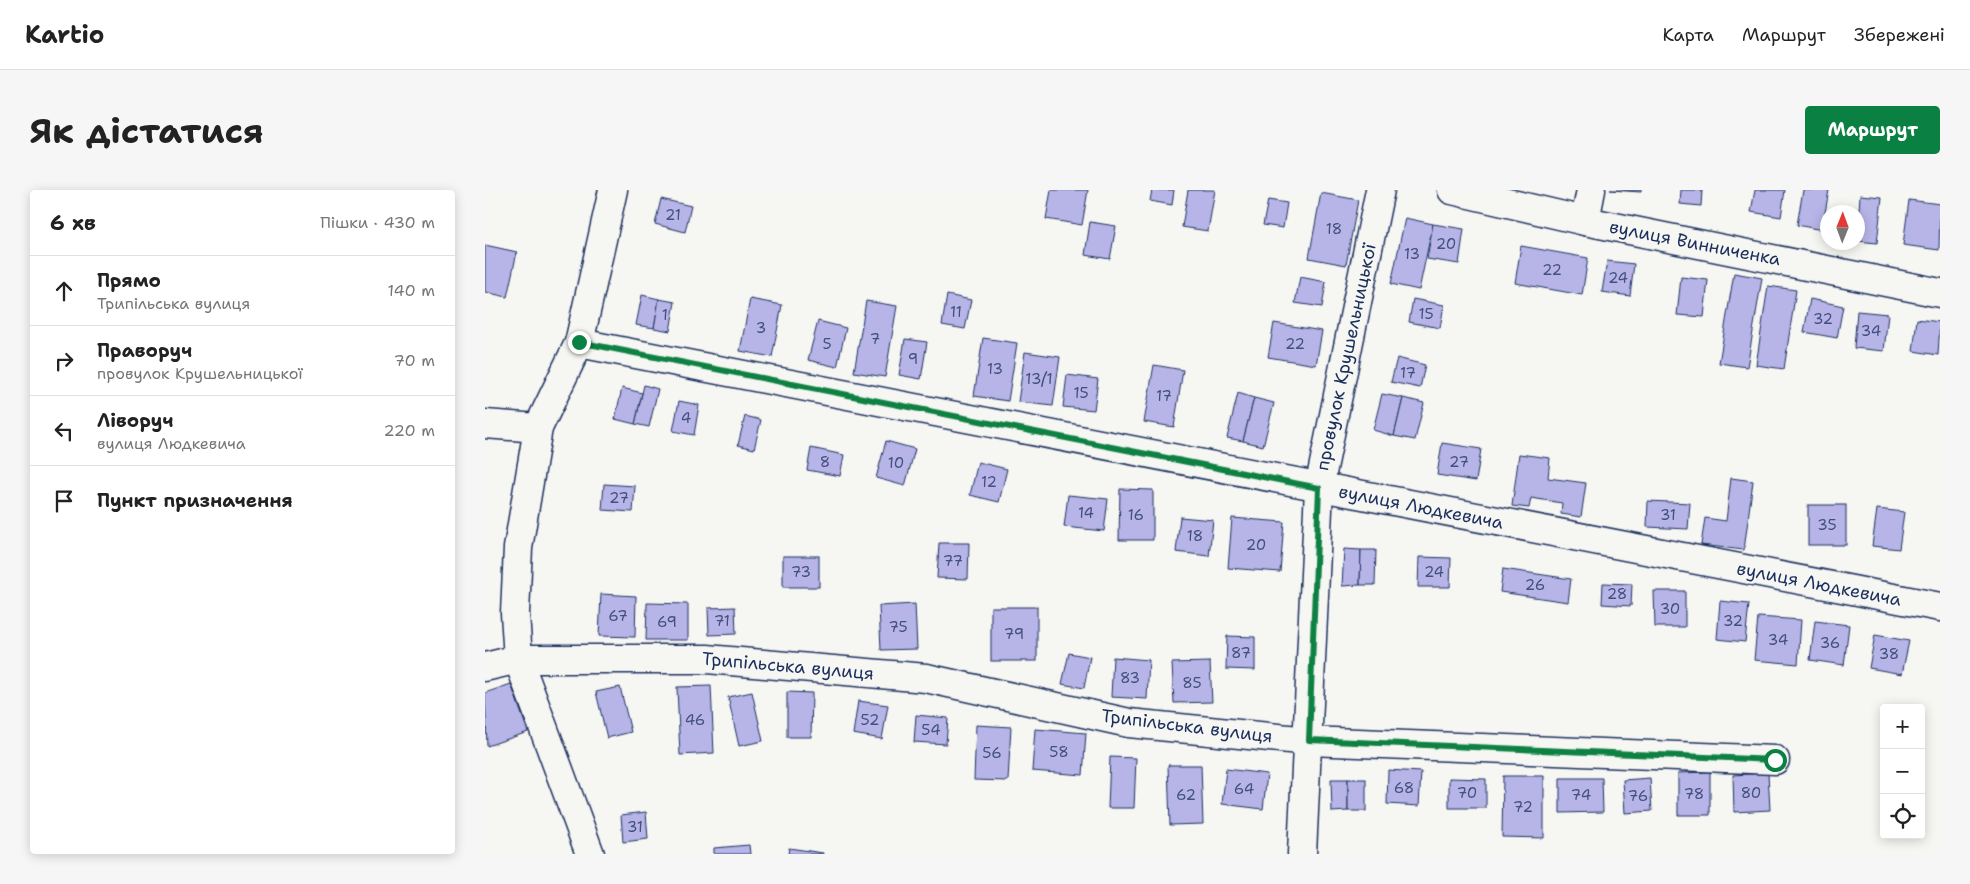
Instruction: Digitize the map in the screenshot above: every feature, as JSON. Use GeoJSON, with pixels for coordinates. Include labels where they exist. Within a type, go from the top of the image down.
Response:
{"type":"FeatureCollection","features":[{"type":"Feature","properties":{"kind":"street"},"geometry":{"type":"LineString","coordinates":[[590,854],[518,659],[515,612],[518,548],[538,428],[579,342],[613,190]]}},
{"type":"Feature","properties":{"kind":"street","name":"провулок Крушельницької"},"geometry":{"type":"LineString","coordinates":[[1302,854],[1309,740],[1319,488],[1380,190]]}},
{"type":"Feature","properties":{"kind":"street","name":"вулиця Винниченка"},"geometry":{"type":"LineString","coordinates":[[1451,190],[1585,221],[1940,293]]}},
{"type":"Feature","properties":{"kind":"street"},"geometry":{"type":"LineString","coordinates":[[1585,221],[1591,190]]}},
{"type":"Feature","properties":{"kind":"street","name":"вулиця Людкевича"},"geometry":{"type":"LineString","coordinates":[[579,342],[1319,488],[1940,607]]}},
{"type":"Feature","properties":{"kind":"street"},"geometry":{"type":"LineString","coordinates":[[485,424],[538,428]]}},
{"type":"Feature","properties":{"kind":"street","name":"Трипільська вулиця"},"geometry":{"type":"LineString","coordinates":[[485,667],[518,659],[707,659],[926,678],[1129,723],[1309,740],[1775,760]]}},
{"type":"Feature","properties":{"kind":"building"},"geometry":{"type":"Polygon","coordinates":[[[1051,190],[1088,190],[1082,225],[1046,219],[1051,190]]]}},
{"type":"Feature","properties":{"kind":"building"},"geometry":{"type":"Polygon","coordinates":[[[1152,190],[1174,190],[1172,205],[1150,201],[1152,190]]]}},
{"type":"Feature","properties":{"kind":"building"},"geometry":{"type":"Polygon","coordinates":[[[1188,190],[1215,190],[1208,231],[1182,227],[1188,190]]]}},
{"type":"Feature","properties":{"kind":"building"},"geometry":{"type":"Polygon","coordinates":[[[1610,190],[1641,190],[1641,192],[1610,190]]]}},
{"type":"Feature","properties":{"kind":"building"},"geometry":{"type":"Polygon","coordinates":[[[1681,190],[1702,190],[1701,206],[1680,204],[1681,190]]]}},
{"type":"Feature","properties":{"kind":"building"},"geometry":{"type":"Polygon","coordinates":[[[1755,190],[1785,190],[1781,217],[1751,212],[1755,190]]]}},
{"type":"Feature","properties":{"kind":"building"},"geometry":{"type":"Polygon","coordinates":[[[1803,190],[1829,190],[1826,205],[1820,205],[1820,230],[1797,225],[1803,190]]]}},
{"type":"Feature","properties":{"kind":"building"},"geometry":{"type":"Polygon","coordinates":[[[1321,193],[1358,200],[1346,265],[1309,258],[1321,193]]]}},
{"type":"Feature","properties":{"kind":"building"},"geometry":{"type":"Polygon","coordinates":[[[1860,195],[1882,197],[1877,243],[1865,242],[1865,205],[1859,205],[1860,195]]]}},
{"type":"Feature","properties":{"kind":"building"},"geometry":{"type":"Polygon","coordinates":[[[661,199],[691,206],[685,232],[655,224],[661,199]]]}},
{"type":"Feature","properties":{"kind":"building"},"geometry":{"type":"Polygon","coordinates":[[[1268,200],[1287,203],[1283,228],[1263,225],[1268,200]]]}},
{"type":"Feature","properties":{"kind":"building"},"geometry":{"type":"Polygon","coordinates":[[[1909,200],[1940,204],[1939,250],[1903,245],[1909,200]]]}},
{"type":"Feature","properties":{"kind":"building"},"geometry":{"type":"Polygon","coordinates":[[[1405,218],[1433,224],[1419,290],[1391,284],[1405,218]]]}},
{"type":"Feature","properties":{"kind":"building"},"geometry":{"type":"Polygon","coordinates":[[[1090,222],[1116,226],[1110,259],[1085,255],[1090,222]]]}},
{"type":"Feature","properties":{"kind":"building"},"geometry":{"type":"Polygon","coordinates":[[[1433,224],[1464,229],[1459,264],[1427,259],[1433,224]]]}},
{"type":"Feature","properties":{"kind":"building"},"geometry":{"type":"Polygon","coordinates":[[[485,245],[517,252],[507,297],[485,292],[485,245]]]}},
{"type":"Feature","properties":{"kind":"building"},"geometry":{"type":"Polygon","coordinates":[[[1521,246],[1588,258],[1582,295],[1515,283],[1521,246]]]}},
{"type":"Feature","properties":{"kind":"building"},"geometry":{"type":"Polygon","coordinates":[[[1607,261],[1634,264],[1630,296],[1602,292],[1607,261]]]}},
{"type":"Feature","properties":{"kind":"building"},"geometry":{"type":"Polygon","coordinates":[[[1734,273],[1762,278],[1747,367],[1719,363],[1734,273]]]}},
{"type":"Feature","properties":{"kind":"building"},"geometry":{"type":"Polygon","coordinates":[[[1300,277],[1326,282],[1322,307],[1295,303],[1300,277]]]}},
{"type":"Feature","properties":{"kind":"building"},"geometry":{"type":"Polygon","coordinates":[[[1681,277],[1708,280],[1704,317],[1677,315],[1681,277]]]}},
{"type":"Feature","properties":{"kind":"building"},"geometry":{"type":"Polygon","coordinates":[[[1768,286],[1796,290],[1784,369],[1756,365],[1768,286]]]}},
{"type":"Feature","properties":{"kind":"building"},"geometry":{"type":"Polygon","coordinates":[[[642,295],[659,299],[654,328],[636,325],[642,295]]]}},
{"type":"Feature","properties":{"kind":"building"},"geometry":{"type":"Polygon","coordinates":[[[947,295],[971,300],[965,329],[942,325],[947,295]]]}},
{"type":"Feature","properties":{"kind":"building"},"geometry":{"type":"Polygon","coordinates":[[[659,299],[675,302],[670,331],[654,328],[659,299]]]}},
{"type":"Feature","properties":{"kind":"building"},"geometry":{"type":"Polygon","coordinates":[[[750,299],[782,305],[772,357],[740,351],[750,299]]]}},
{"type":"Feature","properties":{"kind":"building"},"geometry":{"type":"Polygon","coordinates":[[[1413,299],[1444,305],[1440,328],[1409,322],[1413,299]]]}},
{"type":"Feature","properties":{"kind":"building"},"geometry":{"type":"Polygon","coordinates":[[[1810,299],[1843,306],[1837,338],[1804,332],[1810,299]]]}},
{"type":"Feature","properties":{"kind":"building"},"geometry":{"type":"Polygon","coordinates":[[[866,301],[897,306],[885,377],[854,372],[866,301]]]}},
{"type":"Feature","properties":{"kind":"building"},"geometry":{"type":"Polygon","coordinates":[[[1857,311],[1888,314],[1884,351],[1854,348],[1857,311]]]}},
{"type":"Feature","properties":{"kind":"building"},"geometry":{"type":"Polygon","coordinates":[[[1917,319],[1940,322],[1938,355],[1913,351],[1917,319]]]}},
{"type":"Feature","properties":{"kind":"building"},"geometry":{"type":"Polygon","coordinates":[[[818,321],[846,328],[837,367],[808,360],[818,321]]]}},
{"type":"Feature","properties":{"kind":"building"},"geometry":{"type":"Polygon","coordinates":[[[1274,323],[1322,331],[1316,365],[1268,357],[1274,323]]]}},
{"type":"Feature","properties":{"kind":"building"},"geometry":{"type":"Polygon","coordinates":[[[983,338],[1017,343],[1008,401],[974,396],[983,338]]]}},
{"type":"Feature","properties":{"kind":"building"},"geometry":{"type":"Polygon","coordinates":[[[905,339],[927,342],[921,379],[899,375],[905,339]]]}},
{"type":"Feature","properties":{"kind":"building"},"geometry":{"type":"Polygon","coordinates":[[[1025,352],[1060,357],[1053,406],[1018,402],[1025,352]]]}},
{"type":"Feature","properties":{"kind":"building"},"geometry":{"type":"Polygon","coordinates":[[[1397,358],[1425,365],[1420,388],[1391,382],[1397,358]]]}},
{"type":"Feature","properties":{"kind":"building"},"geometry":{"type":"Polygon","coordinates":[[[1154,365],[1183,370],[1174,427],[1144,422],[1154,365]]]}},
{"type":"Feature","properties":{"kind":"building"},"geometry":{"type":"Polygon","coordinates":[[[1067,375],[1098,379],[1094,410],[1063,407],[1067,375]]]}},
{"type":"Feature","properties":{"kind":"building"},"geometry":{"type":"Polygon","coordinates":[[[644,385],[658,389],[649,427],[635,424],[644,385]]]}},
{"type":"Feature","properties":{"kind":"building"},"geometry":{"type":"Polygon","coordinates":[[[622,388],[642,393],[635,424],[615,419],[622,388]]]}},
{"type":"Feature","properties":{"kind":"building"},"geometry":{"type":"Polygon","coordinates":[[[1238,393],[1254,398],[1243,441],[1227,438],[1238,393]]]}},
{"type":"Feature","properties":{"kind":"building"},"geometry":{"type":"Polygon","coordinates":[[[1382,394],[1403,398],[1394,436],[1373,430],[1382,394]]]}},
{"type":"Feature","properties":{"kind":"building"},"geometry":{"type":"Polygon","coordinates":[[[1254,398],[1274,403],[1263,446],[1243,441],[1254,398]]]}},
{"type":"Feature","properties":{"kind":"building"},"geometry":{"type":"Polygon","coordinates":[[[1403,398],[1424,403],[1415,440],[1394,436],[1403,398]]]}},
{"type":"Feature","properties":{"kind":"building"},"geometry":{"type":"Polygon","coordinates":[[[679,401],[699,405],[694,435],[673,431],[679,401]]]}},
{"type":"Feature","properties":{"kind":"building"},"geometry":{"type":"Polygon","coordinates":[[[745,416],[761,420],[754,449],[738,445],[745,416]]]}},
{"type":"Feature","properties":{"kind":"building"},"geometry":{"type":"Polygon","coordinates":[[[886,441],[915,449],[905,486],[876,478],[886,441]]]}},
{"type":"Feature","properties":{"kind":"building"},"geometry":{"type":"Polygon","coordinates":[[[1442,443],[1481,449],[1476,481],[1437,475],[1442,443]]]}},
{"type":"Feature","properties":{"kind":"building"},"geometry":{"type":"Polygon","coordinates":[[[811,448],[844,455],[840,476],[807,470],[811,448]]]}},
{"type":"Feature","properties":{"kind":"building"},"geometry":{"type":"Polygon","coordinates":[[[1519,454],[1550,458],[1548,478],[1586,483],[1581,517],[1561,514],[1562,503],[1531,498],[1529,508],[1512,506],[1519,454]]]}},
{"type":"Feature","properties":{"kind":"building"},"geometry":{"type":"Polygon","coordinates":[[[978,462],[1007,469],[999,502],[970,495],[978,462]]]}},
{"type":"Feature","properties":{"kind":"building"},"geometry":{"type":"Polygon","coordinates":[[[1731,478],[1753,481],[1744,550],[1701,545],[1705,518],[1726,521],[1731,478]]]}},
{"type":"Feature","properties":{"kind":"building"},"geometry":{"type":"Polygon","coordinates":[[[604,484],[635,486],[633,512],[602,510],[604,484]]]}},
{"type":"Feature","properties":{"kind":"building"},"geometry":{"type":"Polygon","coordinates":[[[1120,489],[1153,490],[1153,540],[1119,540],[1120,489]]]}},
{"type":"Feature","properties":{"kind":"building"},"geometry":{"type":"Polygon","coordinates":[[[1068,495],[1108,499],[1104,531],[1064,527],[1068,495]]]}},
{"type":"Feature","properties":{"kind":"building"},"geometry":{"type":"Polygon","coordinates":[[[1648,501],[1690,503],[1688,529],[1647,527],[1648,501]]]}},
{"type":"Feature","properties":{"kind":"building"},"geometry":{"type":"Polygon","coordinates":[[[1808,505],[1846,505],[1846,545],[1808,545],[1808,505]]]}},
{"type":"Feature","properties":{"kind":"building"},"geometry":{"type":"Polygon","coordinates":[[[1877,509],[1904,512],[1899,549],[1872,546],[1877,509]]]}},
{"type":"Feature","properties":{"kind":"building"},"geometry":{"type":"Polygon","coordinates":[[[1180,517],[1213,520],[1209,556],[1176,552],[1180,517]]]}},
{"type":"Feature","properties":{"kind":"building"},"geometry":{"type":"Polygon","coordinates":[[[1232,518],[1284,522],[1280,572],[1228,568],[1232,518]]]}},
{"type":"Feature","properties":{"kind":"building"},"geometry":{"type":"Polygon","coordinates":[[[939,543],[969,543],[968,579],[937,578],[939,543]]]}},
{"type":"Feature","properties":{"kind":"building"},"geometry":{"type":"Polygon","coordinates":[[[1344,549],[1361,550],[1360,585],[1342,586],[1344,549]]]}},
{"type":"Feature","properties":{"kind":"building"},"geometry":{"type":"Polygon","coordinates":[[[1361,550],[1376,550],[1375,585],[1360,585],[1361,550]]]}},
{"type":"Feature","properties":{"kind":"building"},"geometry":{"type":"Polygon","coordinates":[[[783,556],[819,556],[819,587],[783,587],[783,556]]]}},
{"type":"Feature","properties":{"kind":"building"},"geometry":{"type":"Polygon","coordinates":[[[1419,557],[1451,558],[1450,587],[1418,587],[1419,557]]]}},
{"type":"Feature","properties":{"kind":"building"},"geometry":{"type":"Polygon","coordinates":[[[1503,569],[1571,579],[1568,602],[1500,592],[1503,569]]]}},
{"type":"Feature","properties":{"kind":"building"},"geometry":{"type":"Polygon","coordinates":[[[1603,583],[1632,584],[1631,606],[1602,604],[1603,583]]]}},
{"type":"Feature","properties":{"kind":"building"},"geometry":{"type":"Polygon","coordinates":[[[1654,591],[1685,591],[1685,627],[1655,627],[1654,591]]]}},
{"type":"Feature","properties":{"kind":"building"},"geometry":{"type":"Polygon","coordinates":[[[601,594],[636,596],[635,637],[599,636],[601,594]]]}},
{"type":"Feature","properties":{"kind":"building"},"geometry":{"type":"Polygon","coordinates":[[[1720,601],[1749,604],[1745,642],[1717,639],[1720,601]]]}},
{"type":"Feature","properties":{"kind":"building"},"geometry":{"type":"Polygon","coordinates":[[[647,603],[688,604],[688,640],[646,640],[647,603]]]}},
{"type":"Feature","properties":{"kind":"building"},"geometry":{"type":"Polygon","coordinates":[[[915,604],[917,649],[881,650],[879,606],[915,604]]]}},
{"type":"Feature","properties":{"kind":"building"},"geometry":{"type":"Polygon","coordinates":[[[735,607],[736,634],[709,635],[708,608],[735,607]]]}},
{"type":"Feature","properties":{"kind":"building"},"geometry":{"type":"Polygon","coordinates":[[[991,607],[1037,607],[1037,661],[991,661],[991,607]]]}},
{"type":"Feature","properties":{"kind":"building"},"geometry":{"type":"Polygon","coordinates":[[[1758,617],[1801,620],[1798,664],[1754,660],[1758,617]]]}},
{"type":"Feature","properties":{"kind":"building"},"geometry":{"type":"Polygon","coordinates":[[[1815,621],[1849,625],[1844,665],[1810,660],[1815,621]]]}},
{"type":"Feature","properties":{"kind":"building"},"geometry":{"type":"Polygon","coordinates":[[[1875,635],[1909,641],[1902,674],[1869,668],[1875,635]]]}},
{"type":"Feature","properties":{"kind":"building"},"geometry":{"type":"Polygon","coordinates":[[[1227,636],[1255,637],[1255,670],[1226,669],[1227,636]]]}},
{"type":"Feature","properties":{"kind":"building"},"geometry":{"type":"Polygon","coordinates":[[[1069,653],[1090,657],[1084,688],[1062,684],[1069,653]]]}},
{"type":"Feature","properties":{"kind":"building"},"geometry":{"type":"Polygon","coordinates":[[[1113,657],[1149,660],[1147,699],[1111,697],[1113,657]]]}},
{"type":"Feature","properties":{"kind":"building"},"geometry":{"type":"Polygon","coordinates":[[[1210,662],[1212,702],[1174,703],[1172,663],[1210,662]]]}},
{"type":"Feature","properties":{"kind":"building"},"geometry":{"type":"Polygon","coordinates":[[[511,684],[528,732],[487,746],[485,693],[511,684]]]}},
{"type":"Feature","properties":{"kind":"building"},"geometry":{"type":"Polygon","coordinates":[[[711,686],[714,753],[680,755],[677,687],[711,686]]]}},
{"type":"Feature","properties":{"kind":"building"},"geometry":{"type":"Polygon","coordinates":[[[620,687],[631,732],[607,738],[596,692],[620,687]]]}},
{"type":"Feature","properties":{"kind":"building"},"geometry":{"type":"Polygon","coordinates":[[[752,692],[763,741],[739,746],[728,697],[752,692]]]}},
{"type":"Feature","properties":{"kind":"building"},"geometry":{"type":"Polygon","coordinates":[[[787,692],[812,693],[811,737],[787,737],[787,692]]]}},
{"type":"Feature","properties":{"kind":"building"},"geometry":{"type":"Polygon","coordinates":[[[858,701],[888,705],[882,739],[853,734],[858,701]]]}},
{"type":"Feature","properties":{"kind":"building"},"geometry":{"type":"Polygon","coordinates":[[[916,715],[948,718],[946,744],[914,742],[916,715]]]}},
{"type":"Feature","properties":{"kind":"building"},"geometry":{"type":"Polygon","coordinates":[[[976,725],[1011,727],[1008,781],[974,780],[976,725]]]}},
{"type":"Feature","properties":{"kind":"building"},"geometry":{"type":"Polygon","coordinates":[[[1035,729],[1086,733],[1083,775],[1032,771],[1035,729]]]}},
{"type":"Feature","properties":{"kind":"building"},"geometry":{"type":"Polygon","coordinates":[[[1110,757],[1136,758],[1134,808],[1108,808],[1110,757]]]}},
{"type":"Feature","properties":{"kind":"building"},"geometry":{"type":"Polygon","coordinates":[[[1168,765],[1201,765],[1203,824],[1170,825],[1168,765]]]}},
{"type":"Feature","properties":{"kind":"building"},"geometry":{"type":"Polygon","coordinates":[[[1226,769],[1267,774],[1263,809],[1222,804],[1226,769]]]}},
{"type":"Feature","properties":{"kind":"building"},"geometry":{"type":"Polygon","coordinates":[[[1388,770],[1421,772],[1419,806],[1387,804],[1388,770]]]}},
{"type":"Feature","properties":{"kind":"building"},"geometry":{"type":"Polygon","coordinates":[[[1710,772],[1710,815],[1678,815],[1678,773],[1710,772]]]}},
{"type":"Feature","properties":{"kind":"building"},"geometry":{"type":"Polygon","coordinates":[[[1768,773],[1770,810],[1734,812],[1733,775],[1768,773]]]}},
{"type":"Feature","properties":{"kind":"building"},"geometry":{"type":"Polygon","coordinates":[[[1503,776],[1544,776],[1544,838],[1502,837],[1503,776]]]}},
{"type":"Feature","properties":{"kind":"building"},"geometry":{"type":"Polygon","coordinates":[[[1449,778],[1486,779],[1486,808],[1449,808],[1449,778]]]}},
{"type":"Feature","properties":{"kind":"building"},"geometry":{"type":"Polygon","coordinates":[[[1560,778],[1602,778],[1603,812],[1560,813],[1560,778]]]}},
{"type":"Feature","properties":{"kind":"building"},"geometry":{"type":"Polygon","coordinates":[[[1650,778],[1652,811],[1625,813],[1623,780],[1650,778]]]}},
{"type":"Feature","properties":{"kind":"building"},"geometry":{"type":"Polygon","coordinates":[[[1331,779],[1348,779],[1348,811],[1332,812],[1331,779]]]}},
{"type":"Feature","properties":{"kind":"building"},"geometry":{"type":"Polygon","coordinates":[[[1348,779],[1366,779],[1366,811],[1348,811],[1348,779]]]}},
{"type":"Feature","properties":{"kind":"building"},"geometry":{"type":"Polygon","coordinates":[[[646,812],[648,839],[623,842],[621,815],[646,812]]]}},
{"type":"Feature","properties":{"kind":"building"},"geometry":{"type":"Polygon","coordinates":[[[749,845],[750,854],[714,854],[714,848],[749,845]]]}},
{"type":"Feature","properties":{"kind":"building"},"geometry":{"type":"Polygon","coordinates":[[[789,848],[823,853],[823,854],[788,854],[789,848]]]}},
{"type":"Feature","properties":{"kind":"route"},"geometry":{"type":"LineString","coordinates":[[579,342],[1319,488],[1309,740],[1775,760]]}}]}
